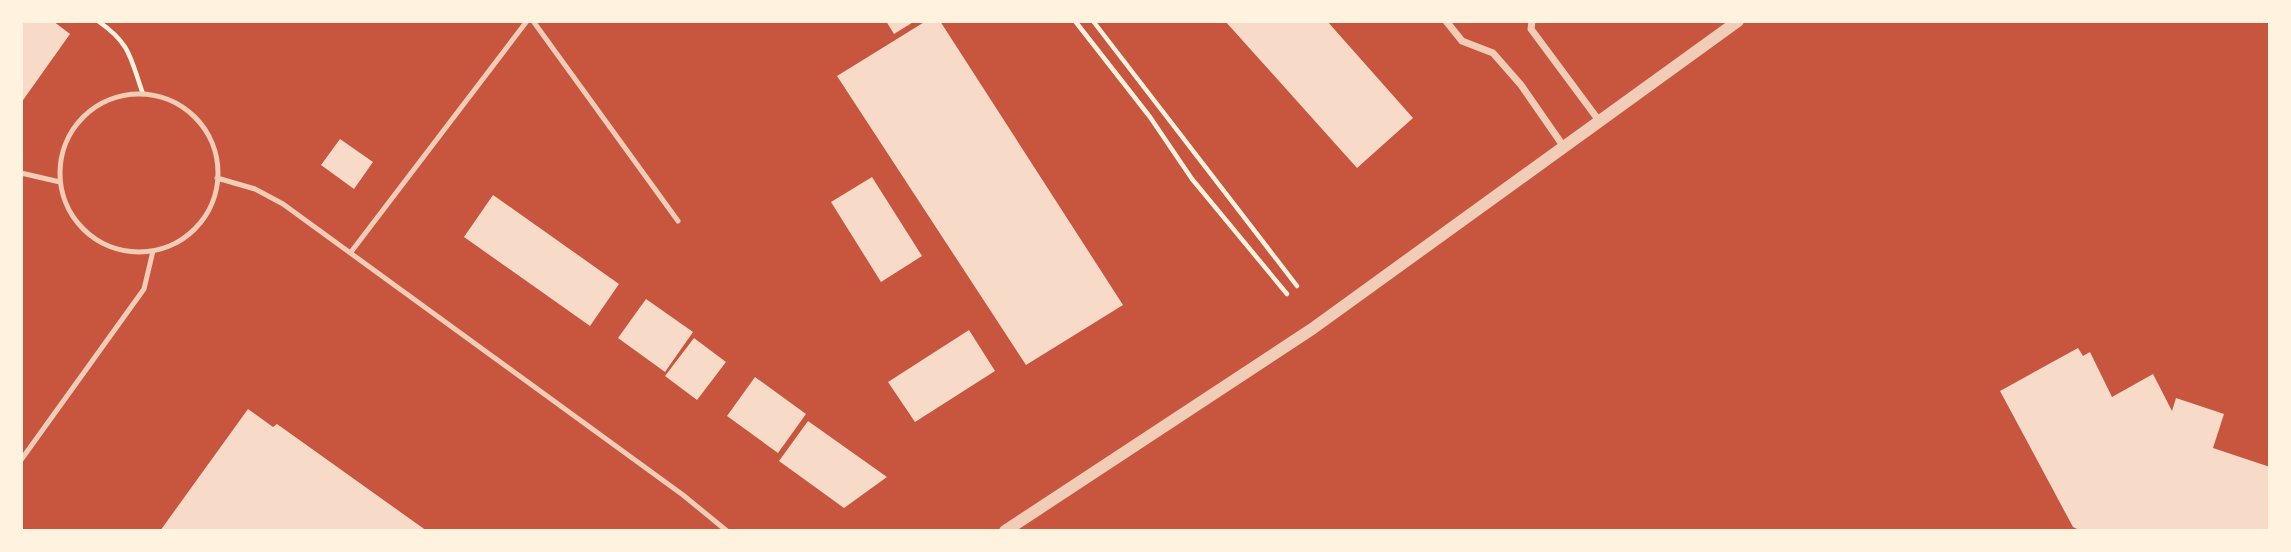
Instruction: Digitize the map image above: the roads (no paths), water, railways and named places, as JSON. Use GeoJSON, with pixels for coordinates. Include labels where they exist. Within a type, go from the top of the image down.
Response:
{"type":"FeatureCollection","features":[{"type":"Feature","properties":{"kind":"street"},"geometry":{"type":"LineString","coordinates":[[1446,21],[1462,41],[1493,53],[1521,85],[1564,147]]}},
{"type":"Feature","properties":{"kind":"street"},"geometry":{"type":"LineString","coordinates":[[1532,21],[1531,29],[1600,122]]}},
{"type":"Feature","properties":{"kind":"street"},"geometry":{"type":"LineString","coordinates":[[1006,531],[1312,329],[1738,21]]}},
{"type":"Feature","properties":{"kind":"lane"},"geometry":{"type":"LineString","coordinates":[[351,252],[527,21]]}},
{"type":"Feature","properties":{"kind":"lane"},"geometry":{"type":"LineString","coordinates":[[533,21],[678,221]]}},
{"type":"Feature","properties":{"kind":"lane"},"geometry":{"type":"LineString","coordinates":[[143,94],[167,99],[189,112],[205,130],[215,153],[217,178],[212,203],[198,226],[177,243],[152,251],[127,251],[103,243],[82,228],[67,207],[60,182],[60,159],[68,137],[81,118],[99,104],[120,96],[143,94]]}},
{"type":"Feature","properties":{"kind":"lane"},"geometry":{"type":"LineString","coordinates":[[21,173],[60,182]]}},
{"type":"Feature","properties":{"kind":"lane"},"geometry":{"type":"LineString","coordinates":[[217,178],[255,188],[283,204],[683,495],[727,531]]}},
{"type":"Feature","properties":{"kind":"lane"},"geometry":{"type":"LineString","coordinates":[[21,460],[144,289],[152,251]]}}]}
